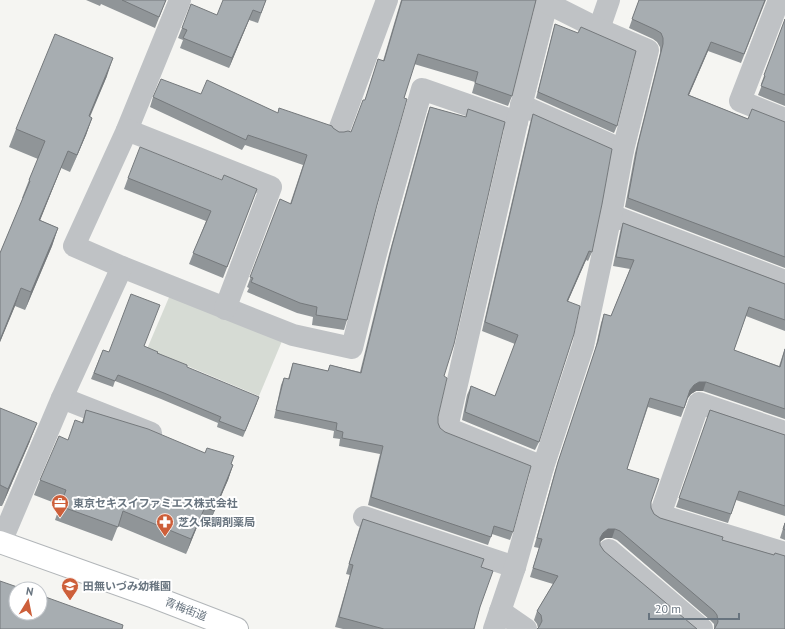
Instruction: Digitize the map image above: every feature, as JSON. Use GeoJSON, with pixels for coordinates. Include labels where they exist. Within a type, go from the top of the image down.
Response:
{"type":"FeatureCollection","features":[{"type":"Feature","properties":{"kind":"main road","name":"青梅街道"},"geometry":{"type":"LineString","coordinates":[[0,542],[154,597],[237,629]]}},
{"type":"Feature","properties":{"kind":"street"},"geometry":{"type":"LineString","coordinates":[[180,0],[127,130],[74,246],[225,309],[293,334],[352,348],[372,267],[422,89],[519,114],[623,150]]}},
{"type":"Feature","properties":{"kind":"street"},"geometry":{"type":"LineString","coordinates":[[339,130],[387,0]]}},
{"type":"Feature","properties":{"kind":"street"},"geometry":{"type":"LineString","coordinates":[[599,29],[609,0]]}},
{"type":"Feature","properties":{"kind":"street"},"geometry":{"type":"LineString","coordinates":[[778,0],[740,101],[785,119]]}},
{"type":"Feature","properties":{"kind":"street"},"geometry":{"type":"LineString","coordinates":[[526,629],[497,620],[515,567],[543,467],[583,346],[611,215],[623,150],[648,50],[599,29],[544,1],[447,428],[543,467]]}},
{"type":"Feature","properties":{"kind":"street"},"geometry":{"type":"LineString","coordinates":[[127,130],[271,187],[225,309]]}},
{"type":"Feature","properties":{"kind":"street"},"geometry":{"type":"LineString","coordinates":[[611,215],[785,281]]}},
{"type":"Feature","properties":{"kind":"street"},"geometry":{"type":"LineString","coordinates":[[0,542],[62,398],[122,267]]}},
{"type":"Feature","properties":{"kind":"street"},"geometry":{"type":"LineString","coordinates":[[62,398],[171,440]]}},
{"type":"Feature","properties":{"kind":"street"},"geometry":{"type":"LineString","coordinates":[[785,432],[699,402],[660,515],[785,553]]}},
{"type":"Feature","properties":{"kind":"street"},"geometry":{"type":"LineString","coordinates":[[364,517],[515,567]]}},
{"type":"Feature","properties":{"kind":"street"},"geometry":{"type":"LineString","coordinates":[[609,550],[702,629]]}},
{"type":"Feature","properties":{"kind":"shaded area"},"geometry":{"type":"Polygon","coordinates":[[[170,295],[282,341],[259,396],[147,349],[170,295]]]}},
{"type":"Feature","properties":{"kind":"building"},"geometry":{"type":"Polygon","coordinates":[[[122,0],[166,0],[159,17],[122,0]]]}},
{"type":"Feature","properties":{"kind":"building"},"geometry":{"type":"Polygon","coordinates":[[[223,0],[266,0],[261,13],[253,10],[232,58],[183,38],[187,30],[182,28],[191,4],[217,15],[223,0]]]}},
{"type":"Feature","properties":{"kind":"building"},"geometry":{"type":"Polygon","coordinates":[[[402,0],[536,0],[512,96],[475,83],[478,72],[418,54],[404,98],[407,99],[347,320],[316,315],[317,307],[300,303],[251,282],[253,278],[250,277],[280,199],[291,204],[307,155],[248,135],[246,140],[153,97],[161,79],[201,94],[207,80],[278,113],[279,108],[332,126],[339,132],[351,132],[363,100],[365,100],[378,59],[384,61],[402,0]]]}},
{"type":"Feature","properties":{"kind":"building"},"geometry":{"type":"Polygon","coordinates":[[[639,0],[765,0],[744,54],[711,42],[688,95],[748,119],[752,109],[785,122],[785,257],[628,198],[638,144],[663,44],[661,33],[632,19],[639,0]]]}},
{"type":"Feature","properties":{"kind":"building"},"geometry":{"type":"Polygon","coordinates":[[[785,19],[785,95],[761,86],[785,19]]]}},
{"type":"Feature","properties":{"kind":"building"},"geometry":{"type":"Polygon","coordinates":[[[555,24],[578,33],[581,27],[636,51],[617,126],[538,92],[555,24]]]}},
{"type":"Feature","properties":{"kind":"building"},"geometry":{"type":"Polygon","coordinates":[[[55,34],[113,58],[89,116],[92,118],[77,155],[68,151],[39,220],[58,228],[31,292],[21,288],[0,340],[0,253],[45,141],[16,129],[55,34]]]}},
{"type":"Feature","properties":{"kind":"building"},"geometry":{"type":"Polygon","coordinates":[[[430,107],[466,117],[468,109],[505,122],[454,344],[444,376],[447,378],[438,417],[440,428],[445,432],[531,466],[513,532],[494,526],[491,537],[371,497],[383,446],[342,438],[343,432],[336,430],[337,423],[276,410],[284,378],[289,379],[293,363],[328,371],[330,365],[361,373],[392,246],[430,107]]]}},
{"type":"Feature","properties":{"kind":"building"},"geometry":{"type":"Polygon","coordinates":[[[533,114],[612,149],[592,252],[589,251],[567,301],[580,306],[574,334],[539,442],[465,412],[471,386],[495,396],[518,335],[485,322],[533,114]]]}},
{"type":"Feature","properties":{"kind":"building"},"geometry":{"type":"Polygon","coordinates":[[[140,147],[222,180],[224,175],[257,189],[227,267],[193,253],[211,211],[128,178],[140,147]]]}},
{"type":"Feature","properties":{"kind":"building"},"geometry":{"type":"Polygon","coordinates":[[[623,223],[785,284],[785,320],[749,307],[734,350],[780,367],[785,349],[785,409],[706,382],[699,382],[694,385],[690,390],[684,408],[650,398],[627,469],[659,479],[651,502],[651,508],[654,514],[660,518],[723,537],[722,540],[774,555],[775,553],[785,556],[785,629],[714,629],[718,622],[717,615],[714,611],[620,531],[608,529],[600,538],[600,545],[604,551],[697,629],[537,629],[542,621],[541,615],[537,611],[558,576],[533,568],[542,539],[537,538],[558,462],[598,341],[604,314],[611,316],[634,260],[616,257],[623,223]]]}},
{"type":"Feature","properties":{"kind":"building"},"geometry":{"type":"Polygon","coordinates":[[[131,294],[160,305],[144,346],[187,365],[187,367],[259,397],[245,431],[219,421],[221,417],[118,375],[115,381],[94,373],[103,350],[109,352],[131,294]]]}},
{"type":"Feature","properties":{"kind":"building"},"geometry":{"type":"Polygon","coordinates":[[[0,408],[37,423],[8,489],[0,485],[0,408]]]}},
{"type":"Feature","properties":{"kind":"building"},"geometry":{"type":"Polygon","coordinates":[[[86,410],[148,429],[205,453],[207,448],[234,456],[231,464],[233,465],[214,511],[205,507],[191,539],[123,511],[118,527],[60,506],[66,490],[40,480],[59,436],[68,440],[75,420],[83,423],[86,410]]]}},
{"type":"Feature","properties":{"kind":"building"},"geometry":{"type":"Polygon","coordinates":[[[710,410],[785,435],[785,506],[739,491],[731,514],[679,498],[710,410]]]}},
{"type":"Feature","properties":{"kind":"building"},"geometry":{"type":"Polygon","coordinates":[[[363,519],[484,559],[481,567],[493,571],[474,629],[384,629],[339,617],[353,565],[349,564],[363,519]]]}},
{"type":"Feature","properties":{"kind":"building"},"geometry":{"type":"Polygon","coordinates":[[[0,581],[8,584],[8,621],[48,621],[48,598],[123,625],[122,629],[0,629],[0,581]]]}},
{"type":"Feature","properties":{"kind":"place","name":"東京セキスイファミエス株式会社"},"geometry":{"type":"Point","coordinates":[60,518]}},
{"type":"Feature","properties":{"kind":"place","name":"芝久保調剤薬局"},"geometry":{"type":"Point","coordinates":[165,537]}},
{"type":"Feature","properties":{"kind":"place","name":"田無いづみ幼稚園"},"geometry":{"type":"Point","coordinates":[70,601]}}]}
